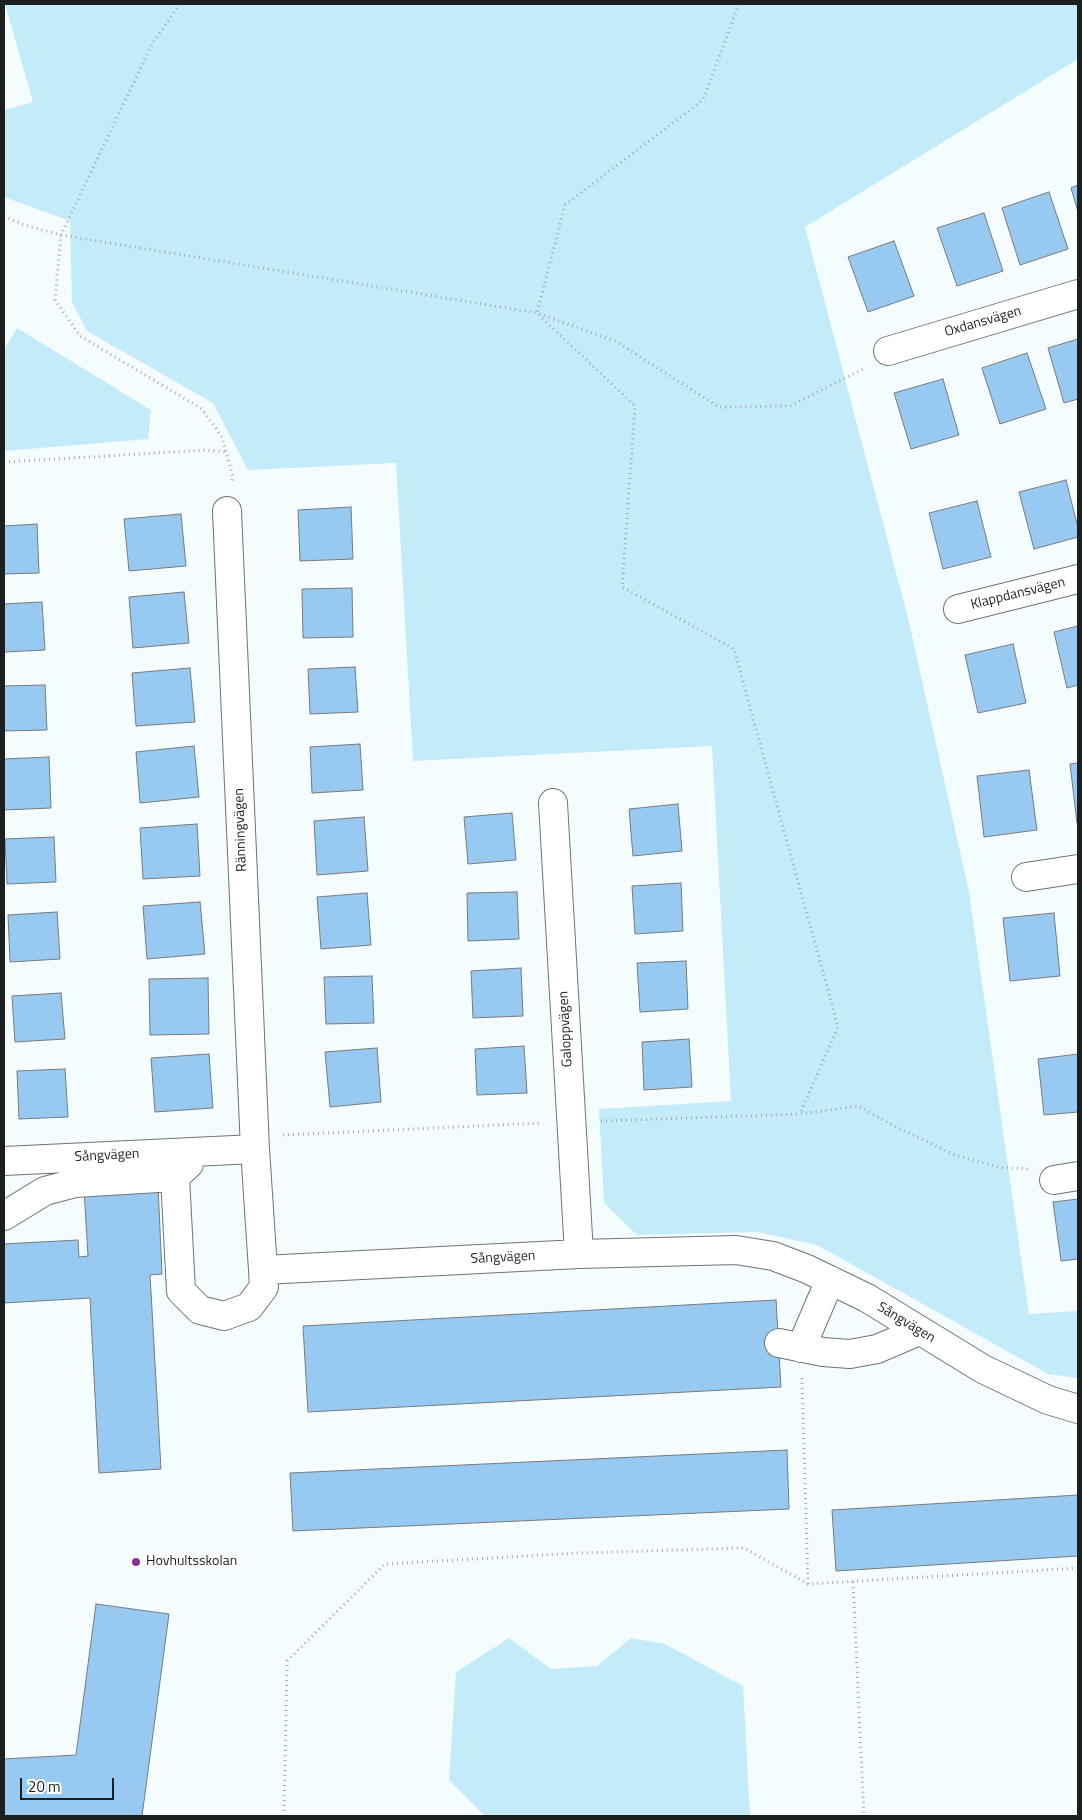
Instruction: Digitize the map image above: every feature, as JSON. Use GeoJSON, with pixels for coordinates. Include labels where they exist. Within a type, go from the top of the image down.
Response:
{"type":"FeatureCollection","features":[{"type":"Feature","properties":{"kind":"street","name":"Oxdansvägen"},"geometry":{"type":"LineString","coordinates":[[888,351],[1078,294]]}},
{"type":"Feature","properties":{"kind":"street","name":"Ränningvägen"},"geometry":{"type":"LineString","coordinates":[[227,511],[254,1142]]}},
{"type":"Feature","properties":{"kind":"street","name":"Klappdansvägen"},"geometry":{"type":"LineString","coordinates":[[958,609],[1078,579]]}},
{"type":"Feature","properties":{"kind":"street","name":"Galoppvägen"},"geometry":{"type":"LineString","coordinates":[[553,804],[580,1254]]}},
{"type":"Feature","properties":{"kind":"street"},"geometry":{"type":"LineString","coordinates":[[1026,877],[1078,869]]}},
{"type":"Feature","properties":{"kind":"street","name":"Sångvägen"},"geometry":{"type":"LineString","coordinates":[[4,1161],[202,1152],[254,1142]]}},
{"type":"Feature","properties":{"kind":"street"},"geometry":{"type":"LineString","coordinates":[[175,1177],[181,1291],[200,1310],[224,1316],[249,1307],[264,1287],[254,1142]]}},
{"type":"Feature","properties":{"kind":"street"},"geometry":{"type":"LineString","coordinates":[[4,1216],[45,1192],[75,1183],[175,1177],[202,1152]]}},
{"type":"Feature","properties":{"kind":"street","name":"Sångvägen"},"geometry":{"type":"LineString","coordinates":[[263,1270],[580,1254],[736,1250],[772,1256],[830,1280],[866,1298],[982,1369],[1048,1400],[1078,1409]]}},
{"type":"Feature","properties":{"kind":"street"},"geometry":{"type":"LineString","coordinates":[[830,1280],[790,1345],[837,1354],[864,1352],[919,1331]]}},
{"type":"Feature","properties":{"kind":"path"},"geometry":{"type":"LineString","coordinates":[[180,4],[152,44],[61,235],[55,300],[80,336],[202,409],[222,437],[233,476],[227,511]]}},
{"type":"Feature","properties":{"kind":"path"},"geometry":{"type":"LineString","coordinates":[[538,314],[565,205],[703,100],[739,4]]}},
{"type":"Feature","properties":{"kind":"path"},"geometry":{"type":"LineString","coordinates":[[4,216],[24,225],[61,235],[538,314],[615,341],[719,407],[790,406],[861,372],[888,351]]}},
{"type":"Feature","properties":{"kind":"path"},"geometry":{"type":"LineString","coordinates":[[538,314],[635,406],[622,587],[734,650],[838,1027],[800,1114]]}},
{"type":"Feature","properties":{"kind":"path"},"geometry":{"type":"LineString","coordinates":[[4,462],[207,450],[226,452]]}},
{"type":"Feature","properties":{"kind":"path"},"geometry":{"type":"LineString","coordinates":[[254,1142],[572,1120],[800,1114],[859,1106],[892,1126],[955,1155],[998,1167],[1029,1169],[1066,1178]]}},
{"type":"Feature","properties":{"kind":"path"},"geometry":{"type":"LineString","coordinates":[[790,1345],[808,1584]]}},
{"type":"Feature","properties":{"kind":"path"},"geometry":{"type":"LineString","coordinates":[[284,1816],[287,1661],[385,1564],[578,1553],[744,1548],[808,1584],[1078,1568]]}},
{"type":"Feature","properties":{"kind":"path"},"geometry":{"type":"LineString","coordinates":[[853,1582],[864,1816]]}},
{"type":"Feature","properties":{"kind":"shaded area"},"geometry":{"type":"Polygon","coordinates":[[[5,4],[1078,4],[1078,59],[805,227],[908,618],[969,892],[1029,1314],[1078,1311],[1078,1378],[1048,1374],[817,1245],[758,1232],[637,1235],[604,1203],[599,1109],[731,1101],[712,746],[413,761],[396,463],[248,470],[213,403],[87,331],[72,302],[70,221],[4,197],[4,110],[33,102],[5,4]]]}},
{"type":"Feature","properties":{"kind":"shaded area"},"geometry":{"type":"Polygon","coordinates":[[[17,328],[151,410],[148,439],[4,451],[4,350],[17,328]]]}},
{"type":"Feature","properties":{"kind":"shaded area"},"geometry":{"type":"Polygon","coordinates":[[[509,1638],[551,1669],[597,1666],[631,1638],[665,1644],[743,1686],[750,1816],[485,1816],[449,1780],[456,1672],[509,1638]]]}},
{"type":"Feature","properties":{"kind":"building"},"geometry":{"type":"Polygon","coordinates":[[[1078,185],[1078,212],[1071,188],[1078,185]]]}},
{"type":"Feature","properties":{"kind":"building"},"geometry":{"type":"Polygon","coordinates":[[[1049,192],[1068,249],[1020,265],[1002,208],[1049,192]]]}},
{"type":"Feature","properties":{"kind":"building"},"geometry":{"type":"Polygon","coordinates":[[[984,213],[1003,271],[957,286],[937,228],[984,213]]]}},
{"type":"Feature","properties":{"kind":"building"},"geometry":{"type":"Polygon","coordinates":[[[894,241],[914,296],[868,312],[848,257],[894,241]]]}},
{"type":"Feature","properties":{"kind":"building"},"geometry":{"type":"Polygon","coordinates":[[[1078,339],[1078,399],[1064,403],[1048,348],[1078,339]]]}},
{"type":"Feature","properties":{"kind":"building"},"geometry":{"type":"Polygon","coordinates":[[[1027,353],[1046,409],[1000,424],[982,368],[1027,353]]]}},
{"type":"Feature","properties":{"kind":"building"},"geometry":{"type":"Polygon","coordinates":[[[943,379],[959,435],[911,449],[894,393],[943,379]]]}},
{"type":"Feature","properties":{"kind":"building"},"geometry":{"type":"Polygon","coordinates":[[[1066,480],[1078,528],[1078,537],[1034,549],[1019,492],[1066,480]]]}},
{"type":"Feature","properties":{"kind":"building"},"geometry":{"type":"Polygon","coordinates":[[[977,501],[991,557],[943,569],[929,513],[977,501]]]}},
{"type":"Feature","properties":{"kind":"building"},"geometry":{"type":"Polygon","coordinates":[[[351,507],[353,559],[300,561],[298,510],[351,507]]]}},
{"type":"Feature","properties":{"kind":"building"},"geometry":{"type":"Polygon","coordinates":[[[181,514],[186,566],[129,571],[124,519],[181,514]]]}},
{"type":"Feature","properties":{"kind":"building"},"geometry":{"type":"Polygon","coordinates":[[[37,524],[39,573],[4,574],[4,526],[37,524]]]}},
{"type":"Feature","properties":{"kind":"building"},"geometry":{"type":"Polygon","coordinates":[[[352,588],[353,637],[303,638],[302,589],[352,588]]]}},
{"type":"Feature","properties":{"kind":"building"},"geometry":{"type":"Polygon","coordinates":[[[184,592],[189,643],[133,648],[129,597],[184,592]]]}},
{"type":"Feature","properties":{"kind":"building"},"geometry":{"type":"Polygon","coordinates":[[[42,602],[45,650],[4,652],[4,604],[42,602]]]}},
{"type":"Feature","properties":{"kind":"building"},"geometry":{"type":"Polygon","coordinates":[[[1078,626],[1078,685],[1067,688],[1054,632],[1078,626]]]}},
{"type":"Feature","properties":{"kind":"building"},"geometry":{"type":"Polygon","coordinates":[[[1013,644],[1026,703],[978,713],[965,655],[1013,644]]]}},
{"type":"Feature","properties":{"kind":"building"},"geometry":{"type":"Polygon","coordinates":[[[355,667],[358,712],[310,714],[308,669],[355,667]]]}},
{"type":"Feature","properties":{"kind":"building"},"geometry":{"type":"Polygon","coordinates":[[[190,668],[195,722],[136,726],[132,673],[190,668]]]}},
{"type":"Feature","properties":{"kind":"building"},"geometry":{"type":"Polygon","coordinates":[[[45,685],[47,730],[4,731],[4,686],[45,685]]]}},
{"type":"Feature","properties":{"kind":"building"},"geometry":{"type":"Polygon","coordinates":[[[360,744],[363,790],[312,793],[310,747],[360,744]]]}},
{"type":"Feature","properties":{"kind":"building"},"geometry":{"type":"Polygon","coordinates":[[[194,746],[199,797],[140,803],[136,752],[194,746]]]}},
{"type":"Feature","properties":{"kind":"building"},"geometry":{"type":"Polygon","coordinates":[[[49,757],[51,808],[4,810],[4,759],[49,757]]]}},
{"type":"Feature","properties":{"kind":"building"},"geometry":{"type":"Polygon","coordinates":[[[1078,763],[1078,823],[1077,823],[1070,764],[1078,763]]]}},
{"type":"Feature","properties":{"kind":"building"},"geometry":{"type":"Polygon","coordinates":[[[1029,770],[1037,830],[984,837],[977,776],[1029,770]]]}},
{"type":"Feature","properties":{"kind":"building"},"geometry":{"type":"Polygon","coordinates":[[[678,804],[682,851],[633,856],[629,809],[678,804]]]}},
{"type":"Feature","properties":{"kind":"building"},"geometry":{"type":"Polygon","coordinates":[[[512,813],[516,860],[468,864],[464,817],[512,813]]]}},
{"type":"Feature","properties":{"kind":"building"},"geometry":{"type":"Polygon","coordinates":[[[364,817],[368,871],[317,875],[314,821],[364,817]]]}},
{"type":"Feature","properties":{"kind":"building"},"geometry":{"type":"Polygon","coordinates":[[[197,824],[200,876],[143,879],[140,828],[197,824]]]}},
{"type":"Feature","properties":{"kind":"building"},"geometry":{"type":"Polygon","coordinates":[[[54,837],[56,882],[7,884],[5,839],[54,837]]]}},
{"type":"Feature","properties":{"kind":"building"},"geometry":{"type":"Polygon","coordinates":[[[681,883],[683,931],[635,934],[632,886],[681,883]]]}},
{"type":"Feature","properties":{"kind":"building"},"geometry":{"type":"Polygon","coordinates":[[[517,892],[519,939],[468,941],[467,893],[517,892]]]}},
{"type":"Feature","properties":{"kind":"building"},"geometry":{"type":"Polygon","coordinates":[[[367,893],[371,945],[321,949],[317,897],[367,893]]]}},
{"type":"Feature","properties":{"kind":"building"},"geometry":{"type":"Polygon","coordinates":[[[200,902],[205,954],[147,959],[143,906],[200,902]]]}},
{"type":"Feature","properties":{"kind":"building"},"geometry":{"type":"Polygon","coordinates":[[[57,912],[60,959],[10,962],[8,915],[57,912]]]}},
{"type":"Feature","properties":{"kind":"building"},"geometry":{"type":"Polygon","coordinates":[[[1054,913],[1060,976],[1010,981],[1003,918],[1054,913]]]}},
{"type":"Feature","properties":{"kind":"building"},"geometry":{"type":"Polygon","coordinates":[[[686,961],[688,1009],[640,1012],[637,963],[686,961]]]}},
{"type":"Feature","properties":{"kind":"building"},"geometry":{"type":"Polygon","coordinates":[[[521,968],[523,1016],[473,1018],[471,971],[521,968]]]}},
{"type":"Feature","properties":{"kind":"building"},"geometry":{"type":"Polygon","coordinates":[[[372,976],[374,1023],[326,1024],[324,977],[372,976]]]}},
{"type":"Feature","properties":{"kind":"building"},"geometry":{"type":"Polygon","coordinates":[[[208,978],[209,1034],[150,1035],[149,979],[208,978]]]}},
{"type":"Feature","properties":{"kind":"building"},"geometry":{"type":"Polygon","coordinates":[[[61,993],[65,1039],[15,1042],[12,996],[61,993]]]}},
{"type":"Feature","properties":{"kind":"building"},"geometry":{"type":"Polygon","coordinates":[[[689,1039],[692,1087],[644,1090],[642,1042],[689,1039]]]}},
{"type":"Feature","properties":{"kind":"building"},"geometry":{"type":"Polygon","coordinates":[[[524,1046],[527,1093],[477,1095],[475,1049],[524,1046]]]}},
{"type":"Feature","properties":{"kind":"building"},"geometry":{"type":"Polygon","coordinates":[[[377,1048],[381,1102],[330,1107],[325,1052],[377,1048]]]}},
{"type":"Feature","properties":{"kind":"building"},"geometry":{"type":"Polygon","coordinates":[[[209,1054],[213,1108],[155,1112],[151,1058],[209,1054]]]}},
{"type":"Feature","properties":{"kind":"building"},"geometry":{"type":"Polygon","coordinates":[[[1078,1054],[1078,1112],[1044,1115],[1038,1059],[1078,1054]]]}},
{"type":"Feature","properties":{"kind":"building"},"geometry":{"type":"Polygon","coordinates":[[[65,1069],[68,1117],[19,1119],[17,1071],[65,1069]]]}},
{"type":"Feature","properties":{"kind":"building"},"geometry":{"type":"Polygon","coordinates":[[[158,1185],[162,1274],[150,1275],[161,1469],[99,1473],[90,1298],[4,1303],[4,1244],[78,1240],[79,1257],[88,1256],[84,1189],[158,1185]]]}},
{"type":"Feature","properties":{"kind":"building"},"geometry":{"type":"Polygon","coordinates":[[[1078,1199],[1078,1259],[1061,1261],[1053,1202],[1078,1199]]]}},
{"type":"Feature","properties":{"kind":"building"},"geometry":{"type":"Polygon","coordinates":[[[776,1300],[781,1387],[308,1412],[303,1326],[776,1300]]]}},
{"type":"Feature","properties":{"kind":"building"},"geometry":{"type":"Polygon","coordinates":[[[787,1450],[789,1509],[293,1531],[290,1473],[787,1450]]]}},
{"type":"Feature","properties":{"kind":"building"},"geometry":{"type":"Polygon","coordinates":[[[1078,1495],[1078,1556],[836,1571],[832,1510],[1078,1495]]]}},
{"type":"Feature","properties":{"kind":"building"},"geometry":{"type":"Polygon","coordinates":[[[96,1604],[169,1614],[142,1816],[4,1816],[4,1759],[76,1755],[96,1604]]]}},
{"type":"Feature","properties":{"kind":"place","name":"Hovhultsskolan"},"geometry":{"type":"Point","coordinates":[136,1562]}}]}
